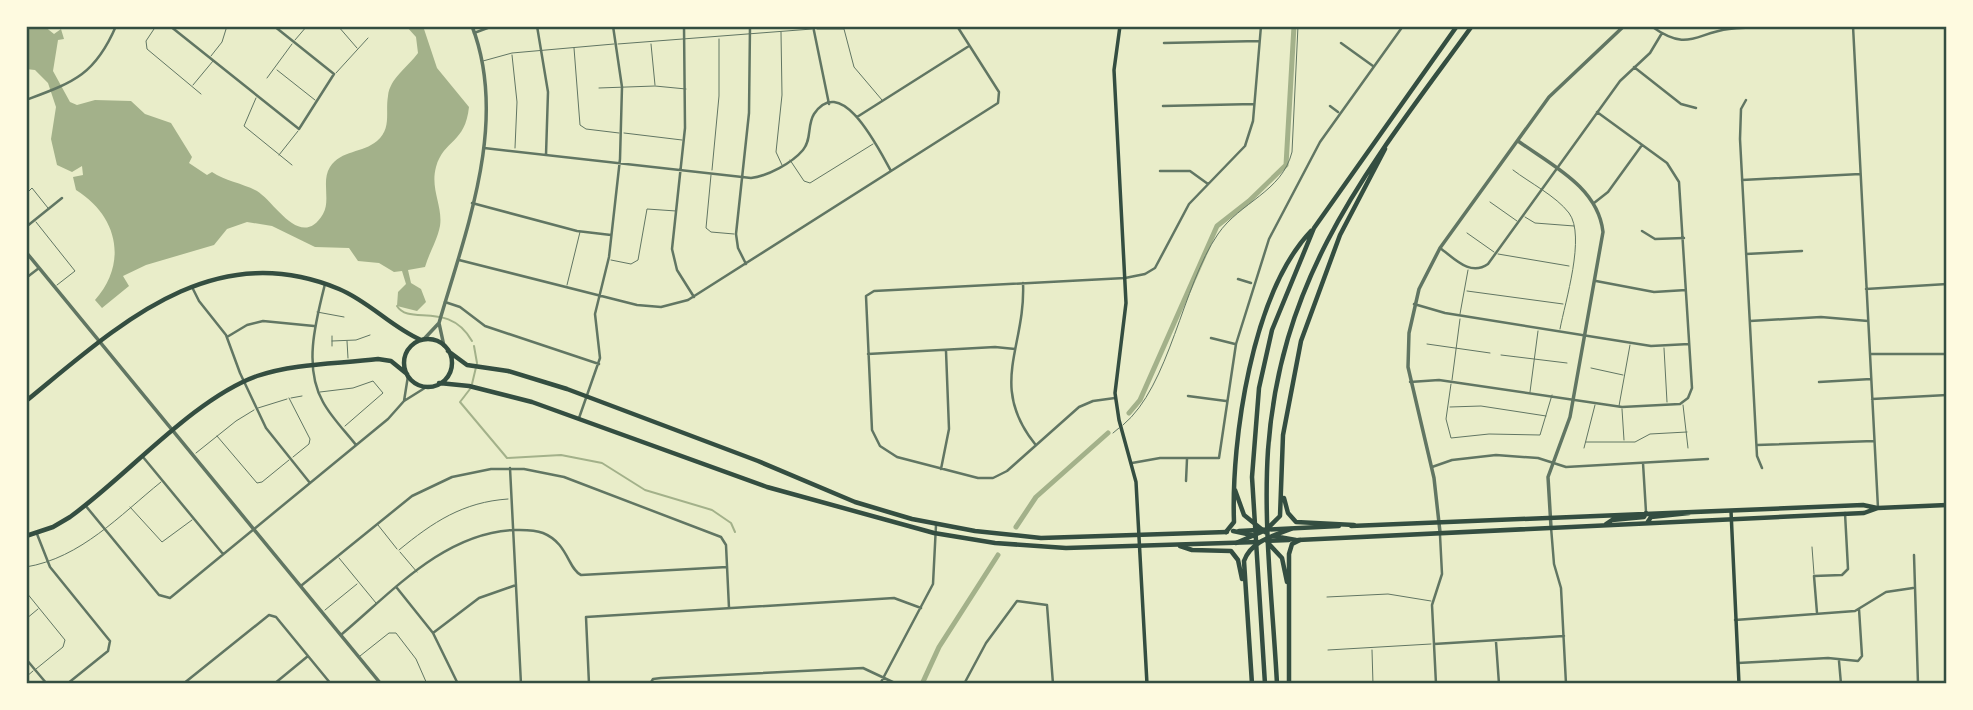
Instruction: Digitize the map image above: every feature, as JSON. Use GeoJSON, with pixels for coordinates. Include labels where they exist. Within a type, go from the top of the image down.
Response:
{"type":"FeatureCollection","features":[{"type":"Feature","properties":{"kind":"main road"},"geometry":{"type":"LineString","coordinates":[[1120,26],[1114,70],[1126,310],[1115,375],[1115,398],[1120,427],[1132,463],[1140,548],[1147,684]]}},
{"type":"Feature","properties":{"kind":"main road"},"geometry":{"type":"LineString","coordinates":[[1226,532],[1234,522],[1243,401],[1252,355],[1281,279],[1302,240],[1314,228],[1457,26]]}},
{"type":"Feature","properties":{"kind":"main road"},"geometry":{"type":"LineString","coordinates":[[1277,684],[1267,483],[1276,392],[1301,296],[1314,265],[1354,191],[1472,26]]}},
{"type":"Feature","properties":{"kind":"main road"},"geometry":{"type":"LineString","coordinates":[[26,401],[100,341],[141,312],[192,286],[227,276],[259,273],[290,276],[325,284],[370,305],[405,332],[446,348],[461,362],[518,374],[587,397],[864,505],[936,525],[1041,538],[1139,537],[1233,531],[1250,533],[1263,530],[1276,522],[1281,512],[1283,435],[1301,341],[1340,235],[1391,137]]}},
{"type":"Feature","properties":{"kind":"main road"},"geometry":{"type":"LineString","coordinates":[[1265,684],[1252,477],[1255,415],[1272,330],[1314,228]]}},
{"type":"Feature","properties":{"kind":"main road"},"geometry":{"type":"LineString","coordinates":[[407,375],[404,360],[407,352],[423,340]]}},
{"type":"Feature","properties":{"kind":"main road"},"geometry":{"type":"LineString","coordinates":[[439,383],[450,370],[446,348]]}},
{"type":"Feature","properties":{"kind":"main road"},"geometry":{"type":"LineString","coordinates":[[26,536],[62,523],[214,399],[244,382],[276,370],[385,359],[416,383],[428,386],[439,383],[459,384],[481,388],[579,418],[767,487],[934,533],[1033,546],[1140,548],[1263,541]]}},
{"type":"Feature","properties":{"kind":"main road"},"geometry":{"type":"LineString","coordinates":[[1235,489],[1240,508],[1248,520],[1276,536],[1298,540],[1845,513],[1878,508],[1947,505]]}},
{"type":"Feature","properties":{"kind":"main road"},"geometry":{"type":"LineString","coordinates":[[1283,494],[1288,513],[1296,522],[1354,525]]}},
{"type":"Feature","properties":{"kind":"main road"},"geometry":{"type":"LineString","coordinates":[[1252,684],[1244,561],[1249,551],[1263,541],[1291,528],[1731,509],[1863,505],[1878,508]]}},
{"type":"Feature","properties":{"kind":"main road"},"geometry":{"type":"LineString","coordinates":[[1731,509],[1739,684]]}},
{"type":"Feature","properties":{"kind":"main road"},"geometry":{"type":"LineString","coordinates":[[1647,523],[1654,516],[1703,510]]}},
{"type":"Feature","properties":{"kind":"main road"},"geometry":{"type":"LineString","coordinates":[[1605,525],[1612,520],[1645,517],[1646,513]]}},
{"type":"Feature","properties":{"kind":"main road"},"geometry":{"type":"LineString","coordinates":[[1246,541],[1250,533]]}},
{"type":"Feature","properties":{"kind":"main road"},"geometry":{"type":"LineString","coordinates":[[1250,533],[1278,552],[1284,564],[1288,586]]}},
{"type":"Feature","properties":{"kind":"main road"},"geometry":{"type":"LineString","coordinates":[[1289,684],[1290,549],[1298,540]]}},
{"type":"Feature","properties":{"kind":"main road"},"geometry":{"type":"LineString","coordinates":[[1180,546],[1192,550],[1231,551],[1238,560],[1245,590]]}},
{"type":"Feature","properties":{"kind":"street"},"geometry":{"type":"LineString","coordinates":[[26,100],[77,79],[102,57],[116,26]]}},
{"type":"Feature","properties":{"kind":"street"},"geometry":{"type":"LineString","coordinates":[[170,26],[299,129],[334,74],[274,26]]}},
{"type":"Feature","properties":{"kind":"street"},"geometry":{"type":"LineString","coordinates":[[423,340],[439,323],[444,308],[484,148],[486,103],[481,61],[472,26]]}},
{"type":"Feature","properties":{"kind":"street"},"geometry":{"type":"LineString","coordinates":[[474,33],[493,26]]}},
{"type":"Feature","properties":{"kind":"street"},"geometry":{"type":"LineString","coordinates":[[537,26],[548,107],[545,155]]}},
{"type":"Feature","properties":{"kind":"street"},"geometry":{"type":"LineString","coordinates":[[579,418],[599,364],[600,346],[595,318],[608,260],[622,133],[622,87],[613,26]]}},
{"type":"Feature","properties":{"kind":"street"},"geometry":{"type":"LineString","coordinates":[[684,26],[684,141],[676,211],[674,260],[694,297]]}},
{"type":"Feature","properties":{"kind":"street"},"geometry":{"type":"LineString","coordinates":[[746,264],[739,252],[736,234],[749,104],[750,26]]}},
{"type":"Feature","properties":{"kind":"street"},"geometry":{"type":"LineString","coordinates":[[457,259],[599,296],[655,307],[694,297],[996,104],[1000,99],[999,92],[957,26]]}},
{"type":"Feature","properties":{"kind":"street"},"geometry":{"type":"LineString","coordinates":[[1115,398],[1083,405],[1003,473],[993,478],[978,478],[893,456],[877,443],[872,425],[865,304],[867,294],[874,291],[1125,278],[1145,274],[1155,268],[1185,209],[1245,146],[1252,127],[1261,26]]}},
{"type":"Feature","properties":{"kind":"street"},"geometry":{"type":"LineString","coordinates":[[1132,463],[1219,458],[1236,344],[1252,284],[1289,195],[1340,113],[1402,26]]}},
{"type":"Feature","properties":{"kind":"street"},"geometry":{"type":"LineString","coordinates":[[1436,684],[1433,601],[1442,574],[1440,532],[1432,467],[1410,382],[1408,344],[1414,304],[1423,278],[1440,248],[1560,85],[1624,26]]}},
{"type":"Feature","properties":{"kind":"street"},"geometry":{"type":"LineString","coordinates":[[1651,26],[1662,33],[1690,40],[1727,29],[1789,26]]}},
{"type":"Feature","properties":{"kind":"street"},"geometry":{"type":"LineString","coordinates":[[1806,26],[1833,26]]}},
{"type":"Feature","properties":{"kind":"street"},"geometry":{"type":"LineString","coordinates":[[1853,26],[1878,508]]}},
{"type":"Feature","properties":{"kind":"street"},"geometry":{"type":"LineString","coordinates":[[813,28],[829,104]]}},
{"type":"Feature","properties":{"kind":"street"},"geometry":{"type":"LineString","coordinates":[[1440,248],[1469,268],[1483,268],[1597,113],[1634,67],[1653,49],[1662,33]]}},
{"type":"Feature","properties":{"kind":"street"},"geometry":{"type":"LineString","coordinates":[[1164,43],[1260,41]]}},
{"type":"Feature","properties":{"kind":"street"},"geometry":{"type":"LineString","coordinates":[[1341,43],[1374,67]]}},
{"type":"Feature","properties":{"kind":"street"},"geometry":{"type":"LineString","coordinates":[[857,117],[969,46]]}},
{"type":"Feature","properties":{"kind":"street"},"geometry":{"type":"LineString","coordinates":[[1634,67],[1681,104],[1696,108]]}},
{"type":"Feature","properties":{"kind":"street"},"geometry":{"type":"LineString","coordinates":[[1746,100],[1741,109],[1742,180],[1757,445],[1762,468]]}},
{"type":"Feature","properties":{"kind":"street"},"geometry":{"type":"LineString","coordinates":[[484,148],[711,175],[742,178],[763,176],[806,146],[814,113],[829,104],[845,105],[857,117],[891,171]]}},
{"type":"Feature","properties":{"kind":"street"},"geometry":{"type":"LineString","coordinates":[[1163,106],[1255,104]]}},
{"type":"Feature","properties":{"kind":"street"},"geometry":{"type":"LineString","coordinates":[[1330,106],[1340,113]]}},
{"type":"Feature","properties":{"kind":"street"},"geometry":{"type":"LineString","coordinates":[[1410,382],[1429,379],[1451,381],[1530,391],[1620,407],[1667,405],[1682,403],[1688,398],[1692,388],[1678,178],[1667,163],[1597,113]]}},
{"type":"Feature","properties":{"kind":"street"},"geometry":{"type":"LineString","coordinates":[[1518,141],[1582,188],[1594,203],[1601,220],[1603,238],[1568,427],[1548,481],[1554,564],[1561,588],[1566,684]]}},
{"type":"Feature","properties":{"kind":"street"},"geometry":{"type":"LineString","coordinates":[[1594,203],[1608,192],[1642,145]]}},
{"type":"Feature","properties":{"kind":"street"},"geometry":{"type":"LineString","coordinates":[[1160,171],[1190,172],[1208,184]]}},
{"type":"Feature","properties":{"kind":"street"},"geometry":{"type":"LineString","coordinates":[[1742,180],[1860,174]]}},
{"type":"Feature","properties":{"kind":"street"},"geometry":{"type":"LineString","coordinates":[[26,227],[62,198]]}},
{"type":"Feature","properties":{"kind":"street"},"geometry":{"type":"LineString","coordinates":[[471,204],[580,232],[611,235]]}},
{"type":"Feature","properties":{"kind":"street"},"geometry":{"type":"LineString","coordinates":[[1642,231],[1655,239],[1684,238]]}},
{"type":"Feature","properties":{"kind":"street"},"geometry":{"type":"LineString","coordinates":[[1746,254],[1802,251]]}},
{"type":"Feature","properties":{"kind":"street"},"geometry":{"type":"LineString","coordinates":[[26,252],[381,684]]}},
{"type":"Feature","properties":{"kind":"street"},"geometry":{"type":"LineString","coordinates":[[26,278],[39,268]]}},
{"type":"Feature","properties":{"kind":"street"},"geometry":{"type":"LineString","coordinates":[[1238,279],[1252,284]]}},
{"type":"Feature","properties":{"kind":"street"},"geometry":{"type":"LineString","coordinates":[[1596,281],[1654,292],[1686,290]]}},
{"type":"Feature","properties":{"kind":"street"},"geometry":{"type":"LineString","coordinates":[[1023,283],[1023,301],[1010,380],[1011,400],[1018,420],[1036,445]]}},
{"type":"Feature","properties":{"kind":"street"},"geometry":{"type":"LineString","coordinates":[[325,284],[314,326],[318,392],[356,445]]}},
{"type":"Feature","properties":{"kind":"street"},"geometry":{"type":"LineString","coordinates":[[1866,289],[1947,284]]}},
{"type":"Feature","properties":{"kind":"street"},"geometry":{"type":"LineString","coordinates":[[192,286],[199,302],[227,337],[244,382],[270,433],[310,483]]}},
{"type":"Feature","properties":{"kind":"street"},"geometry":{"type":"LineString","coordinates":[[445,302],[460,307],[485,326],[599,364]]}},
{"type":"Feature","properties":{"kind":"street"},"geometry":{"type":"LineString","coordinates":[[1414,304],[1460,316],[1560,329],[1630,343],[1689,344]]}},
{"type":"Feature","properties":{"kind":"street"},"geometry":{"type":"LineString","coordinates":[[1750,321],[1821,317],[1868,321]]}},
{"type":"Feature","properties":{"kind":"street"},"geometry":{"type":"LineString","coordinates":[[227,337],[247,325],[263,321],[314,326]]}},
{"type":"Feature","properties":{"kind":"street"},"geometry":{"type":"LineString","coordinates":[[439,323],[446,348]]}},
{"type":"Feature","properties":{"kind":"street"},"geometry":{"type":"LineString","coordinates":[[1211,338],[1236,344]]}},
{"type":"Feature","properties":{"kind":"street"},"geometry":{"type":"LineString","coordinates":[[868,354],[1000,347],[1015,349]]}},
{"type":"Feature","properties":{"kind":"street"},"geometry":{"type":"LineString","coordinates":[[941,469],[949,429],[946,350]]}},
{"type":"Feature","properties":{"kind":"street"},"geometry":{"type":"LineString","coordinates":[[1870,354],[1947,354]]}},
{"type":"Feature","properties":{"kind":"street"},"geometry":{"type":"LineString","coordinates":[[404,401],[407,375]]}},
{"type":"Feature","properties":{"kind":"street"},"geometry":{"type":"LineString","coordinates":[[1819,382],[1871,379]]}},
{"type":"Feature","properties":{"kind":"street"},"geometry":{"type":"LineString","coordinates":[[85,505],[159,595],[166,598],[224,555],[356,445],[404,401],[428,386]]}},
{"type":"Feature","properties":{"kind":"street"},"geometry":{"type":"LineString","coordinates":[[1872,399],[1947,395]]}},
{"type":"Feature","properties":{"kind":"street"},"geometry":{"type":"LineString","coordinates":[[1188,396],[1226,401]]}},
{"type":"Feature","properties":{"kind":"street"},"geometry":{"type":"LineString","coordinates":[[1757,445],[1874,441]]}},
{"type":"Feature","properties":{"kind":"street"},"geometry":{"type":"LineString","coordinates":[[1432,467],[1452,460],[1496,455],[1532,458],[1570,467],[1708,459]]}},
{"type":"Feature","properties":{"kind":"street"},"geometry":{"type":"LineString","coordinates":[[143,457],[224,555]]}},
{"type":"Feature","properties":{"kind":"street"},"geometry":{"type":"LineString","coordinates":[[1186,481],[1187,459]]}},
{"type":"Feature","properties":{"kind":"street"},"geometry":{"type":"LineString","coordinates":[[1643,463],[1646,513]]}},
{"type":"Feature","properties":{"kind":"street"},"geometry":{"type":"LineString","coordinates":[[302,585],[412,496],[443,481],[471,472],[510,468],[564,477],[718,535],[725,543],[729,608]]}},
{"type":"Feature","properties":{"kind":"street"},"geometry":{"type":"LineString","coordinates":[[510,468],[521,684]]}},
{"type":"Feature","properties":{"kind":"street"},"geometry":{"type":"LineString","coordinates":[[1817,613],[1814,576],[1846,573],[1845,513]]}},
{"type":"Feature","properties":{"kind":"street"},"geometry":{"type":"LineString","coordinates":[[880,684],[933,583],[936,525]]}},
{"type":"Feature","properties":{"kind":"street"},"geometry":{"type":"LineString","coordinates":[[342,634],[444,550],[466,538],[513,530],[534,530],[550,536],[562,546],[575,571],[581,575],[727,567]]}},
{"type":"Feature","properties":{"kind":"street"},"geometry":{"type":"LineString","coordinates":[[37,534],[47,562],[109,639],[108,651],[67,684]]}},
{"type":"Feature","properties":{"kind":"street"},"geometry":{"type":"LineString","coordinates":[[1914,555],[1918,684]]}},
{"type":"Feature","properties":{"kind":"street"},"geometry":{"type":"LineString","coordinates":[[433,633],[479,598],[498,589],[516,586]]}},
{"type":"Feature","properties":{"kind":"street"},"geometry":{"type":"LineString","coordinates":[[397,588],[433,633],[458,684]]}},
{"type":"Feature","properties":{"kind":"street"},"geometry":{"type":"LineString","coordinates":[[1735,620],[1859,610],[1886,592],[1913,588]]}},
{"type":"Feature","properties":{"kind":"street"},"geometry":{"type":"LineString","coordinates":[[589,684],[586,617],[894,598],[921,608]]}},
{"type":"Feature","properties":{"kind":"street"},"geometry":{"type":"LineString","coordinates":[[964,684],[986,643],[1014,602],[1047,605],[1053,684]]}},
{"type":"Feature","properties":{"kind":"street"},"geometry":{"type":"LineString","coordinates":[[1738,663],[1828,658],[1856,662],[1861,658],[1859,610]]}},
{"type":"Feature","properties":{"kind":"street"},"geometry":{"type":"LineString","coordinates":[[183,684],[271,615],[331,684]]}},
{"type":"Feature","properties":{"kind":"street"},"geometry":{"type":"LineString","coordinates":[[1434,644],[1564,636]]}},
{"type":"Feature","properties":{"kind":"street"},"geometry":{"type":"LineString","coordinates":[[1496,640],[1499,684]]}},
{"type":"Feature","properties":{"kind":"street"},"geometry":{"type":"LineString","coordinates":[[274,684],[308,656]]}},
{"type":"Feature","properties":{"kind":"street"},"geometry":{"type":"LineString","coordinates":[[26,659],[47,684]]}},
{"type":"Feature","properties":{"kind":"street"},"geometry":{"type":"LineString","coordinates":[[1839,661],[1840,684]]}},
{"type":"Feature","properties":{"kind":"street"},"geometry":{"type":"LineString","coordinates":[[650,684],[653,679],[863,668],[897,684]]}},
{"type":"Feature","properties":{"kind":"lane"},"geometry":{"type":"LineString","coordinates":[[156,26],[146,41],[147,49],[201,94]]}},
{"type":"Feature","properties":{"kind":"lane"},"geometry":{"type":"LineString","coordinates":[[192,86],[222,42],[226,28],[222,26]]}},
{"type":"Feature","properties":{"kind":"lane"},"geometry":{"type":"LineString","coordinates":[[267,78],[307,26]]}},
{"type":"Feature","properties":{"kind":"lane"},"geometry":{"type":"LineString","coordinates":[[338,26],[357,48]]}},
{"type":"Feature","properties":{"kind":"lane"},"geometry":{"type":"LineString","coordinates":[[1113,433],[1147,399],[1218,233],[1280,178],[1289,166],[1298,26]]}},
{"type":"Feature","properties":{"kind":"lane"},"geometry":{"type":"LineString","coordinates":[[481,61],[512,53],[574,47],[813,28],[844,29],[854,67],[883,100]]}},
{"type":"Feature","properties":{"kind":"lane"},"geometry":{"type":"LineString","coordinates":[[781,32],[782,95],[776,152],[782,165]]}},
{"type":"Feature","properties":{"kind":"lane"},"geometry":{"type":"LineString","coordinates":[[719,36],[719,96],[706,228],[711,232],[736,234]]}},
{"type":"Feature","properties":{"kind":"lane"},"geometry":{"type":"LineString","coordinates":[[334,74],[368,38]]}},
{"type":"Feature","properties":{"kind":"lane"},"geometry":{"type":"LineString","coordinates":[[651,42],[655,86]]}},
{"type":"Feature","properties":{"kind":"lane"},"geometry":{"type":"LineString","coordinates":[[574,47],[580,125],[586,129],[684,141]]}},
{"type":"Feature","properties":{"kind":"lane"},"geometry":{"type":"LineString","coordinates":[[512,53],[517,102],[515,152]]}},
{"type":"Feature","properties":{"kind":"lane"},"geometry":{"type":"LineString","coordinates":[[276,68],[316,100]]}},
{"type":"Feature","properties":{"kind":"lane"},"geometry":{"type":"LineString","coordinates":[[599,88],[655,86],[686,89]]}},
{"type":"Feature","properties":{"kind":"lane"},"geometry":{"type":"LineString","coordinates":[[257,96],[244,124],[292,165]]}},
{"type":"Feature","properties":{"kind":"lane"},"geometry":{"type":"LineString","coordinates":[[279,155],[299,129]]}},
{"type":"Feature","properties":{"kind":"lane"},"geometry":{"type":"LineString","coordinates":[[790,159],[804,181],[810,183],[874,143]]}},
{"type":"Feature","properties":{"kind":"lane"},"geometry":{"type":"LineString","coordinates":[[1513,170],[1565,208],[1576,226],[1572,266],[1560,329]]}},
{"type":"Feature","properties":{"kind":"lane"},"geometry":{"type":"LineString","coordinates":[[26,194],[32,188],[49,209]]}},
{"type":"Feature","properties":{"kind":"lane"},"geometry":{"type":"LineString","coordinates":[[1490,202],[1518,222]]}},
{"type":"Feature","properties":{"kind":"lane"},"geometry":{"type":"LineString","coordinates":[[608,260],[631,264],[637,261],[647,209],[676,211]]}},
{"type":"Feature","properties":{"kind":"lane"},"geometry":{"type":"LineString","coordinates":[[1523,216],[1535,223],[1576,226]]}},
{"type":"Feature","properties":{"kind":"lane"},"geometry":{"type":"LineString","coordinates":[[34,220],[75,271],[55,287]]}},
{"type":"Feature","properties":{"kind":"lane"},"geometry":{"type":"LineString","coordinates":[[566,288],[580,232]]}},
{"type":"Feature","properties":{"kind":"lane"},"geometry":{"type":"LineString","coordinates":[[1468,233],[1504,257],[1572,266]]}},
{"type":"Feature","properties":{"kind":"lane"},"geometry":{"type":"LineString","coordinates":[[1469,268],[1446,421],[1451,438],[1487,434],[1541,435],[1552,395]]}},
{"type":"Feature","properties":{"kind":"lane"},"geometry":{"type":"LineString","coordinates":[[1464,291],[1564,304]]}},
{"type":"Feature","properties":{"kind":"lane"},"geometry":{"type":"LineString","coordinates":[[317,312],[344,317]]}},
{"type":"Feature","properties":{"kind":"lane"},"geometry":{"type":"LineString","coordinates":[[1530,391],[1539,326]]}},
{"type":"Feature","properties":{"kind":"lane"},"geometry":{"type":"LineString","coordinates":[[332,341],[347,341],[370,335]]}},
{"type":"Feature","properties":{"kind":"lane"},"geometry":{"type":"LineString","coordinates":[[332,336],[332,345]]}},
{"type":"Feature","properties":{"kind":"lane"},"geometry":{"type":"LineString","coordinates":[[347,341],[348,363]]}},
{"type":"Feature","properties":{"kind":"lane"},"geometry":{"type":"LineString","coordinates":[[1624,443],[1620,407],[1630,343]]}},
{"type":"Feature","properties":{"kind":"lane"},"geometry":{"type":"LineString","coordinates":[[1427,344],[1490,352]]}},
{"type":"Feature","properties":{"kind":"lane"},"geometry":{"type":"LineString","coordinates":[[1664,345],[1667,405]]}},
{"type":"Feature","properties":{"kind":"lane"},"geometry":{"type":"LineString","coordinates":[[1502,355],[1567,363]]}},
{"type":"Feature","properties":{"kind":"lane"},"geometry":{"type":"LineString","coordinates":[[1591,368],[1624,375]]}},
{"type":"Feature","properties":{"kind":"lane"},"geometry":{"type":"LineString","coordinates":[[318,392],[353,388],[373,381],[383,393],[343,428]]}},
{"type":"Feature","properties":{"kind":"lane"},"geometry":{"type":"LineString","coordinates":[[194,454],[257,409],[302,396]]}},
{"type":"Feature","properties":{"kind":"lane"},"geometry":{"type":"LineString","coordinates":[[216,436],[257,483],[262,482],[310,440],[289,398]]}},
{"type":"Feature","properties":{"kind":"lane"},"geometry":{"type":"LineString","coordinates":[[1584,448],[1595,403]]}},
{"type":"Feature","properties":{"kind":"lane"},"geometry":{"type":"LineString","coordinates":[[1682,403],[1688,447]]}},
{"type":"Feature","properties":{"kind":"lane"},"geometry":{"type":"LineString","coordinates":[[1448,407],[1483,407],[1546,416]]}},
{"type":"Feature","properties":{"kind":"lane"},"geometry":{"type":"LineString","coordinates":[[1586,442],[1624,443],[1637,441],[1650,434],[1687,432]]}},
{"type":"Feature","properties":{"kind":"lane"},"geometry":{"type":"LineString","coordinates":[[26,566],[47,562],[81,546],[162,480]]}},
{"type":"Feature","properties":{"kind":"lane"},"geometry":{"type":"LineString","coordinates":[[399,550],[429,526],[454,511],[481,502],[512,499]]}},
{"type":"Feature","properties":{"kind":"lane"},"geometry":{"type":"LineString","coordinates":[[130,507],[162,542],[194,518]]}},
{"type":"Feature","properties":{"kind":"lane"},"geometry":{"type":"LineString","coordinates":[[377,524],[417,572]]}},
{"type":"Feature","properties":{"kind":"lane"},"geometry":{"type":"LineString","coordinates":[[1812,547],[1814,576]]}},
{"type":"Feature","properties":{"kind":"lane"},"geometry":{"type":"LineString","coordinates":[[337,556],[377,605]]}},
{"type":"Feature","properties":{"kind":"lane"},"geometry":{"type":"LineString","coordinates":[[324,612],[358,582]]}},
{"type":"Feature","properties":{"kind":"lane"},"geometry":{"type":"LineString","coordinates":[[26,592],[65,642],[26,677]]}},
{"type":"Feature","properties":{"kind":"lane"},"geometry":{"type":"LineString","coordinates":[[1327,597],[1388,594],[1433,601]]}},
{"type":"Feature","properties":{"kind":"lane"},"geometry":{"type":"LineString","coordinates":[[26,619],[39,608]]}},
{"type":"Feature","properties":{"kind":"lane"},"geometry":{"type":"LineString","coordinates":[[360,656],[392,632],[407,646],[427,683],[422,684]]}},
{"type":"Feature","properties":{"kind":"lane"},"geometry":{"type":"LineString","coordinates":[[1328,650],[1434,644]]}},
{"type":"Feature","properties":{"kind":"lane"},"geometry":{"type":"LineString","coordinates":[[1371,648],[1373,684]]}},
{"type":"Feature","properties":{"kind":"shaded area"},"geometry":{"type":"Polygon","coordinates":[[[26,26],[44,26],[54,34],[61,29],[64,39],[58,40],[53,71],[70,102],[77,105],[95,100],[131,101],[145,114],[171,123],[192,157],[189,163],[207,175],[212,172],[257,191],[288,220],[306,228],[315,224],[325,209],[326,178],[330,167],[340,157],[371,145],[385,131],[389,90],[395,78],[418,53],[416,37],[406,26],[423,26],[437,68],[469,107],[463,128],[444,151],[436,167],[435,183],[440,211],[437,237],[425,267],[408,270],[411,283],[421,289],[426,302],[417,311],[397,306],[398,292],[406,284],[402,271],[394,272],[379,263],[358,261],[349,248],[315,247],[272,226],[247,222],[227,229],[214,245],[146,265],[123,276],[129,286],[102,308],[95,300],[112,271],[114,241],[101,213],[76,190],[73,177],[83,175],[82,166],[72,172],[57,165],[51,139],[56,107],[48,83],[35,70],[26,69],[26,26]]]}},
{"type":"Feature","properties":{"kind":"waterway"},"geometry":{"type":"LineString","coordinates":[[1129,413],[1140,400],[1217,226],[1249,201],[1286,165],[1294,26]]}},
{"type":"Feature","properties":{"kind":"waterway"},"geometry":{"type":"LineString","coordinates":[[397,306],[403,312],[452,321],[463,329],[472,341]]}},
{"type":"Feature","properties":{"kind":"waterway"},"geometry":{"type":"LineString","coordinates":[[472,384],[477,363],[474,346]]}},
{"type":"Feature","properties":{"kind":"waterway"},"geometry":{"type":"LineString","coordinates":[[470,389],[460,402],[507,458],[561,455],[602,463],[645,490],[712,510],[731,523],[735,532]]}},
{"type":"Feature","properties":{"kind":"waterway"},"geometry":{"type":"LineString","coordinates":[[1016,527],[1036,497],[1108,433]]}},
{"type":"Feature","properties":{"kind":"waterway"},"geometry":{"type":"LineString","coordinates":[[922,684],[939,647],[998,555]]}}]}
